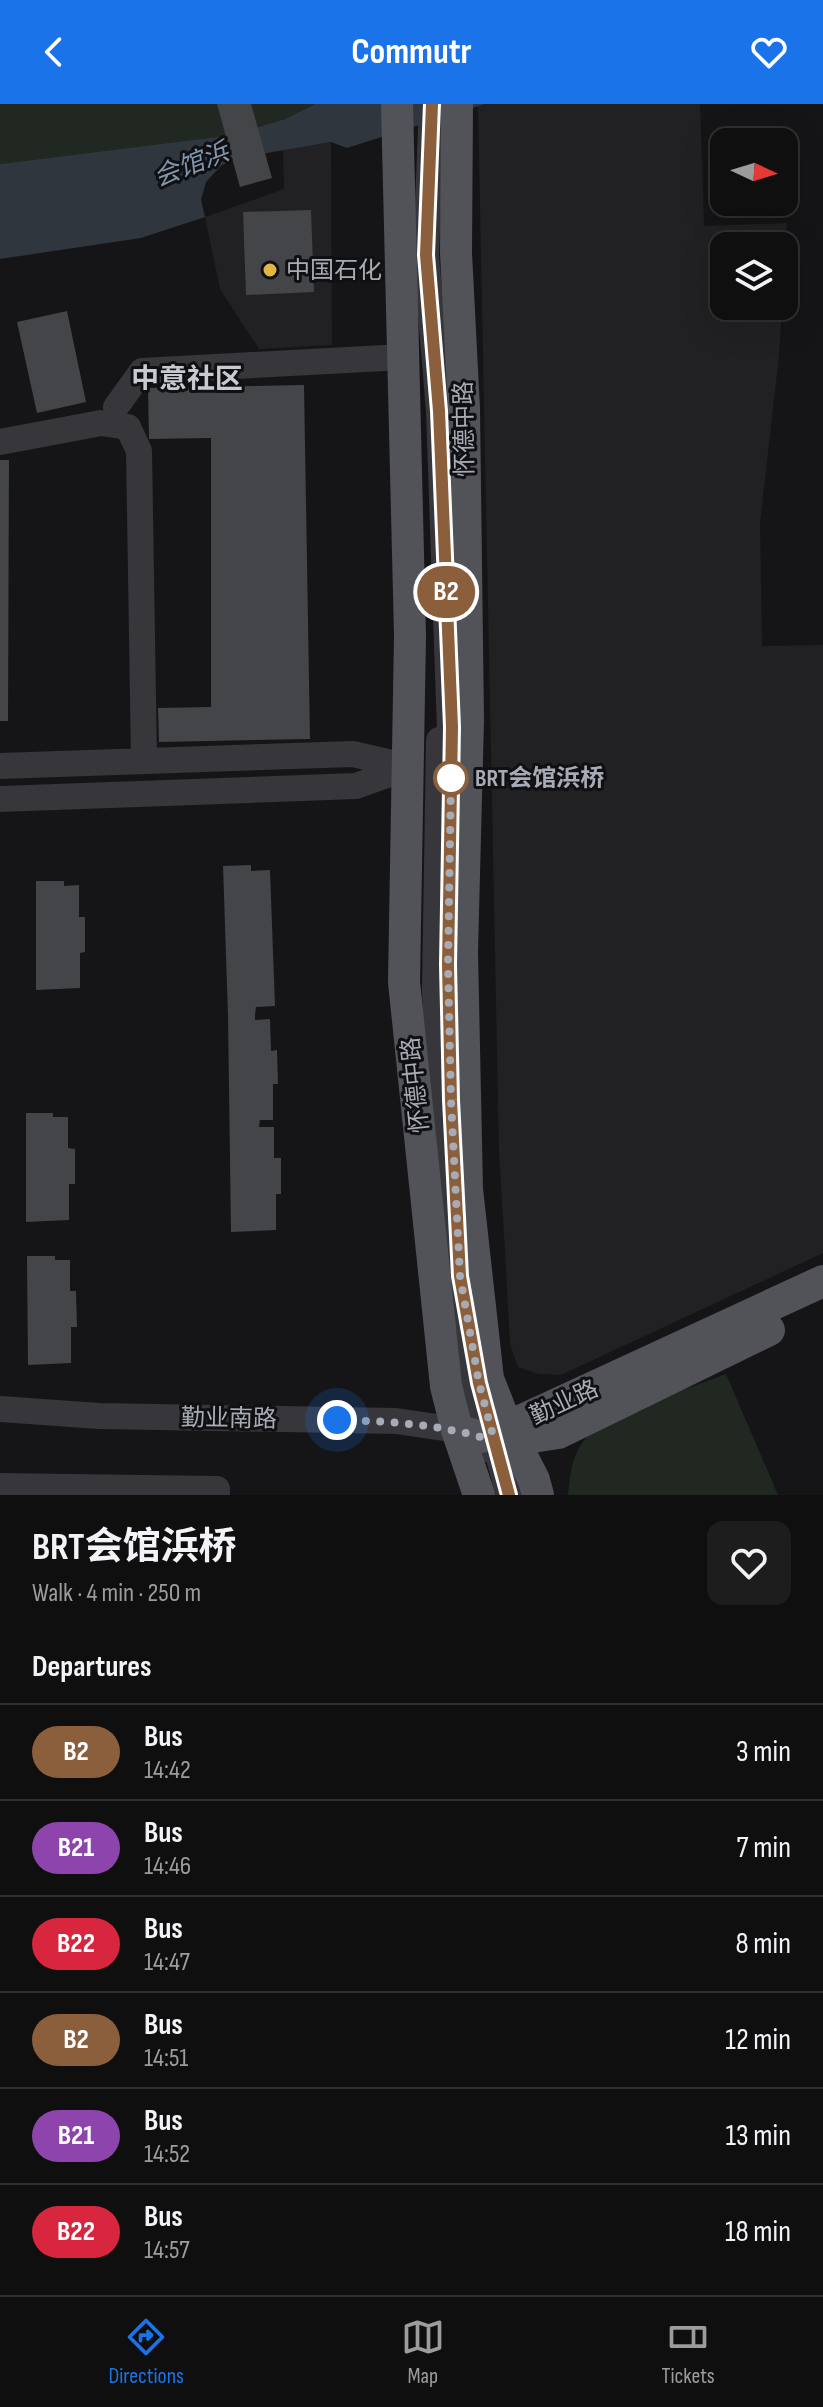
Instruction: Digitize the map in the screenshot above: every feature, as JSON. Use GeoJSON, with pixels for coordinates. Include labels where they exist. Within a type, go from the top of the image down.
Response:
{"type":"FeatureCollection","features":[{"type":"Feature","properties":{"kind":"main road"},"geometry":{"type":"LineString","coordinates":[[397,104],[432,121]]}},
{"type":"Feature","properties":{"kind":"main road","name":"怀德中路"},"geometry":{"type":"LineString","coordinates":[[432,121],[403,357],[410,635],[404,982],[446,1386],[534,1480],[538,1495]]}},
{"type":"Feature","properties":{"kind":"main road","name":"怀德中路"},"geometry":{"type":"LineString","coordinates":[[432,121],[456,253],[464,409],[468,705],[462,952],[467,1189],[488,1379],[490,1436],[479,1495]]}},
{"type":"Feature","properties":{"kind":"main road","name":"勤业路"},"geometry":{"type":"LineString","coordinates":[[490,1436],[558,1433],[803,1306],[823,1281]]}},
{"type":"Feature","properties":{"kind":"street"},"geometry":{"type":"LineString","coordinates":[[415,104],[432,121],[415,255],[427,412],[439,727],[435,988],[438,1109],[448,1272],[467,1383],[490,1436],[509,1495]]}},
{"type":"Feature","properties":{"kind":"street"},"geometry":{"type":"LineString","coordinates":[[116,407],[142,371],[403,357]]}},
{"type":"Feature","properties":{"kind":"street"},"geometry":{"type":"LineString","coordinates":[[0,442],[101,423],[128,427],[139,451],[144,761]]}},
{"type":"Feature","properties":{"kind":"street"},"geometry":{"type":"LineString","coordinates":[[0,766],[353,754],[409,767]]}},
{"type":"Feature","properties":{"kind":"street"},"geometry":{"type":"LineString","coordinates":[[0,799],[356,786],[409,767]]}},
{"type":"Feature","properties":{"kind":"street","name":"勤业南路"},"geometry":{"type":"LineString","coordinates":[[0,1409],[99,1416],[396,1421],[490,1436]]}},
{"type":"Feature","properties":{"kind":"street"},"geometry":{"type":"LineString","coordinates":[[490,1436],[496,1495]]}},
{"type":"Feature","properties":{"kind":"street"},"geometry":{"type":"LineString","coordinates":[[0,1486],[217,1489],[217,1495]]}},
{"type":"Feature","properties":{"kind":"shaded area"},"geometry":{"type":"Polygon","coordinates":[[[0,104],[315,104],[285,119],[232,135],[0,164],[0,104]]]}},
{"type":"Feature","properties":{"kind":"shaded area"},"geometry":{"type":"Polygon","coordinates":[[[700,104],[704,226],[787,223],[786,232],[710,232],[710,320],[781,320],[760,522],[762,646],[823,645],[823,1253],[561,1375],[539,1374],[518,1367],[510,1344],[499,1152],[478,106],[700,104]]]}},
{"type":"Feature","properties":{"kind":"shaded area"},"geometry":{"type":"Polygon","coordinates":[[[331,142],[332,345],[259,349],[220,289],[205,217],[284,189],[283,150],[331,142]]]}},
{"type":"Feature","properties":{"kind":"shaded area"},"geometry":{"type":"Polygon","coordinates":[[[726,1374],[778,1495],[568,1495],[578,1449],[599,1427],[673,1393],[726,1374]]]}},
{"type":"Feature","properties":{"kind":"water","name":"会馆浜"},"geometry":{"type":"Polygon","coordinates":[[[315,104],[485,104],[347,148],[331,142],[243,157],[222,165],[206,182],[201,200],[205,217],[141,238],[0,259],[0,164],[232,135],[285,119],[315,104]]]}},
{"type":"Feature","properties":{"kind":"building"},"geometry":{"type":"Polygon","coordinates":[[[217,104],[251,104],[272,178],[240,187],[217,104]]]}},
{"type":"Feature","properties":{"kind":"building"},"geometry":{"type":"Polygon","coordinates":[[[311,210],[314,292],[246,295],[243,212],[311,210]]]}},
{"type":"Feature","properties":{"kind":"building"},"geometry":{"type":"Polygon","coordinates":[[[67,311],[86,402],[37,413],[17,322],[67,311]]]}},
{"type":"Feature","properties":{"kind":"building"},"geometry":{"type":"Polygon","coordinates":[[[304,385],[310,739],[159,742],[158,708],[211,707],[211,438],[149,439],[148,388],[304,385]]]}},
{"type":"Feature","properties":{"kind":"building"},"geometry":{"type":"Polygon","coordinates":[[[0,460],[9,460],[8,721],[0,721],[0,460]]]}},
{"type":"Feature","properties":{"kind":"building"},"geometry":{"type":"Polygon","coordinates":[[[251,865],[251,871],[270,870],[275,1006],[256,1007],[255,1020],[270,1019],[271,1051],[277,1050],[278,1084],[273,1084],[273,1120],[260,1120],[259,1127],[274,1127],[274,1158],[281,1158],[281,1194],[276,1194],[276,1230],[231,1232],[223,866],[251,865]]]}},
{"type":"Feature","properties":{"kind":"building"},"geometry":{"type":"Polygon","coordinates":[[[36,881],[64,881],[64,886],[79,885],[79,917],[85,917],[85,952],[80,953],[80,988],[36,990],[36,881]]]}},
{"type":"Feature","properties":{"kind":"building"},"geometry":{"type":"Polygon","coordinates":[[[26,1113],[53,1113],[53,1117],[68,1117],[68,1148],[75,1149],[75,1184],[69,1184],[69,1220],[26,1222],[26,1113]]]}},
{"type":"Feature","properties":{"kind":"building"},"geometry":{"type":"Polygon","coordinates":[[[27,1256],[55,1256],[55,1260],[70,1260],[70,1291],[76,1291],[77,1327],[71,1327],[71,1363],[28,1365],[27,1256]]]}},
{"type":"Feature","properties":{"kind":"bus line","name":"B2"},"geometry":{"type":"LineString","coordinates":[[432,104],[426,255],[439,411],[452,727],[448,965],[460,1276],[479,1383],[509,1495]]}},
{"type":"Feature","properties":{"kind":"place","name":"中国石化"},"geometry":{"type":"Point","coordinates":[270,270]}},
{"type":"Feature","properties":{"kind":"place","name":"BRT会馆浜桥"},"geometry":{"type":"Point","coordinates":[451,778]}},
{"type":"Feature","properties":{"kind":"district","name":"中意社区"},"geometry":{"type":"Point","coordinates":[187,378]}},
{"type":"Feature","properties":{"kind":"route"},"geometry":{"type":"LineString","coordinates":[[337,1420],[396,1421],[457,1430],[481,1437],[492,1432],[479,1383],[460,1276],[448,965],[451,778]]}}]}
